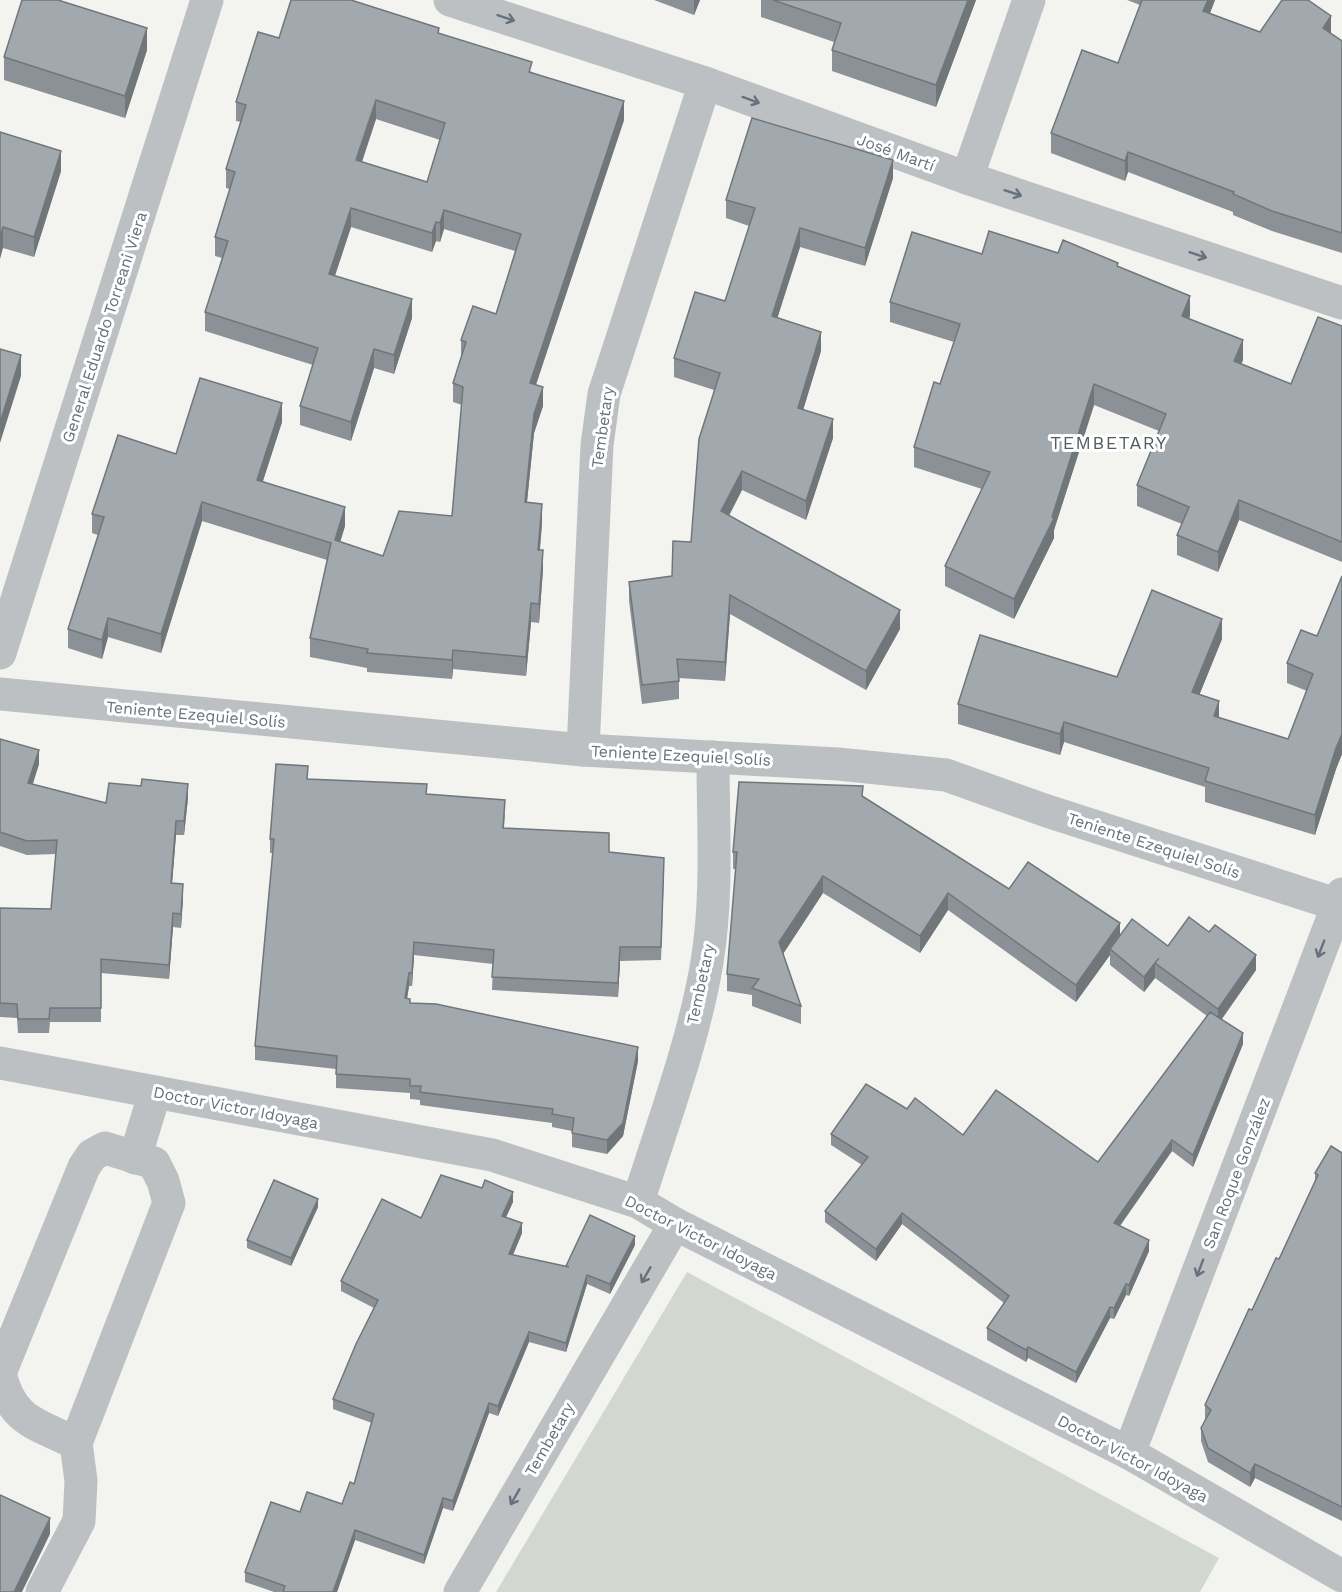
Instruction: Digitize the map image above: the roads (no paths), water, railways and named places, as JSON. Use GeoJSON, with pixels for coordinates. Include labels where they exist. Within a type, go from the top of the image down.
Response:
{"type":"FeatureCollection","features":[{"type":"Feature","properties":{"kind":"street","name":"General Eduardo Torreani Viera"},"geometry":{"type":"LineString","coordinates":[[0,653],[207,0]]}},
{"type":"Feature","properties":{"kind":"street","name":"José Martí"},"geometry":{"type":"LineString","coordinates":[[450,0],[705,83],[967,178],[1342,303]]}},
{"type":"Feature","properties":{"kind":"street"},"geometry":{"type":"LineString","coordinates":[[967,178],[1029,0]]}},
{"type":"Feature","properties":{"kind":"street","name":"Tembetary"},"geometry":{"type":"LineString","coordinates":[[583,750],[597,445],[604,394],[705,83]]}},
{"type":"Feature","properties":{"kind":"street","name":"Teniente Ezequiel Solís"},"geometry":{"type":"LineString","coordinates":[[0,694],[583,750],[838,764],[946,775],[1055,813],[1341,902]]}},
{"type":"Feature","properties":{"kind":"street","name":"Tembetary"},"geometry":{"type":"LineString","coordinates":[[639,1202],[696,1011],[707,963],[713,911],[713,758]]}},
{"type":"Feature","properties":{"kind":"street","name":"San Roque González"},"geometry":{"type":"LineString","coordinates":[[1129,1453],[1341,902]]}},
{"type":"Feature","properties":{"kind":"street","name":"Doctor Victor Idoyaga"},"geometry":{"type":"LineString","coordinates":[[0,1063],[492,1155],[639,1202],[675,1224],[1129,1453],[1342,1576]]}},
{"type":"Feature","properties":{"kind":"street"},"geometry":{"type":"LineString","coordinates":[[135,1158],[155,1092]]}},
{"type":"Feature","properties":{"kind":"street"},"geometry":{"type":"LineString","coordinates":[[42,1592],[79,1521],[81,1481],[76,1443],[169,1203],[163,1181],[154,1163],[105,1148],[92,1155],[84,1167],[0,1373],[6,1396],[23,1417],[76,1443]]}},
{"type":"Feature","properties":{"kind":"street","name":"Tembetary"},"geometry":{"type":"LineString","coordinates":[[460,1592],[675,1224]]}},
{"type":"Feature","properties":{"kind":"district","name":"TEMBETARY"},"geometry":{"type":"Point","coordinates":[1109,443]}}]}
